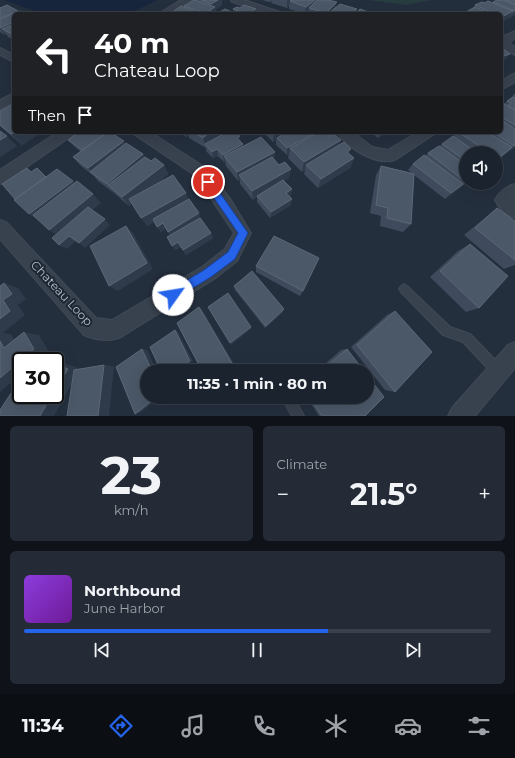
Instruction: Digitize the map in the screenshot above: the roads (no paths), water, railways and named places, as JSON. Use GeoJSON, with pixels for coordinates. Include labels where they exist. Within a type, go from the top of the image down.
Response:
{"type":"FeatureCollection","features":[{"type":"Feature","properties":{"kind":"street"},"geometry":{"type":"LineString","coordinates":[[167,12],[188,0]]}},
{"type":"Feature","properties":{"kind":"street"},"geometry":{"type":"LineString","coordinates":[[235,0],[271,12]]}},
{"type":"Feature","properties":{"kind":"street"},"geometry":{"type":"LineString","coordinates":[[515,34],[504,43],[506,47],[515,52]]}},
{"type":"Feature","properties":{"kind":"street"},"geometry":{"type":"LineString","coordinates":[[1,52],[12,58]]}},
{"type":"Feature","properties":{"kind":"street"},"geometry":{"type":"LineString","coordinates":[[503,85],[515,77]]}},
{"type":"Feature","properties":{"kind":"street"},"geometry":{"type":"LineString","coordinates":[[0,96],[12,89]]}},
{"type":"Feature","properties":{"kind":"street"},"geometry":{"type":"LineString","coordinates":[[0,105],[12,98]]}},
{"type":"Feature","properties":{"kind":"street"},"geometry":{"type":"LineString","coordinates":[[0,178],[65,134]]}},
{"type":"Feature","properties":{"kind":"street","name":"Chateau Loop"},"geometry":{"type":"LineString","coordinates":[[0,228],[31,260],[91,328],[114,330],[208,273],[231,255],[243,233],[201,172],[143,134]]}},
{"type":"Feature","properties":{"kind":"street"},"geometry":{"type":"LineString","coordinates":[[346,134],[368,152],[390,156],[425,134]]}},
{"type":"Feature","properties":{"kind":"street"},"geometry":{"type":"LineString","coordinates":[[515,190],[503,200],[515,211]]}},
{"type":"Feature","properties":{"kind":"street"},"geometry":{"type":"LineString","coordinates":[[468,413],[498,371],[515,352]]}},
{"type":"Feature","properties":{"kind":"lane"},"geometry":{"type":"LineString","coordinates":[[404,289],[447,331],[466,338],[498,371]]}},
{"type":"Feature","properties":{"kind":"lane"},"geometry":{"type":"LineString","coordinates":[[291,404],[298,416]]}},
{"type":"Feature","properties":{"kind":"water"},"geometry":{"type":"Polygon","coordinates":[[[4,0],[157,0],[133,12],[37,12],[4,0]]]}}]}
